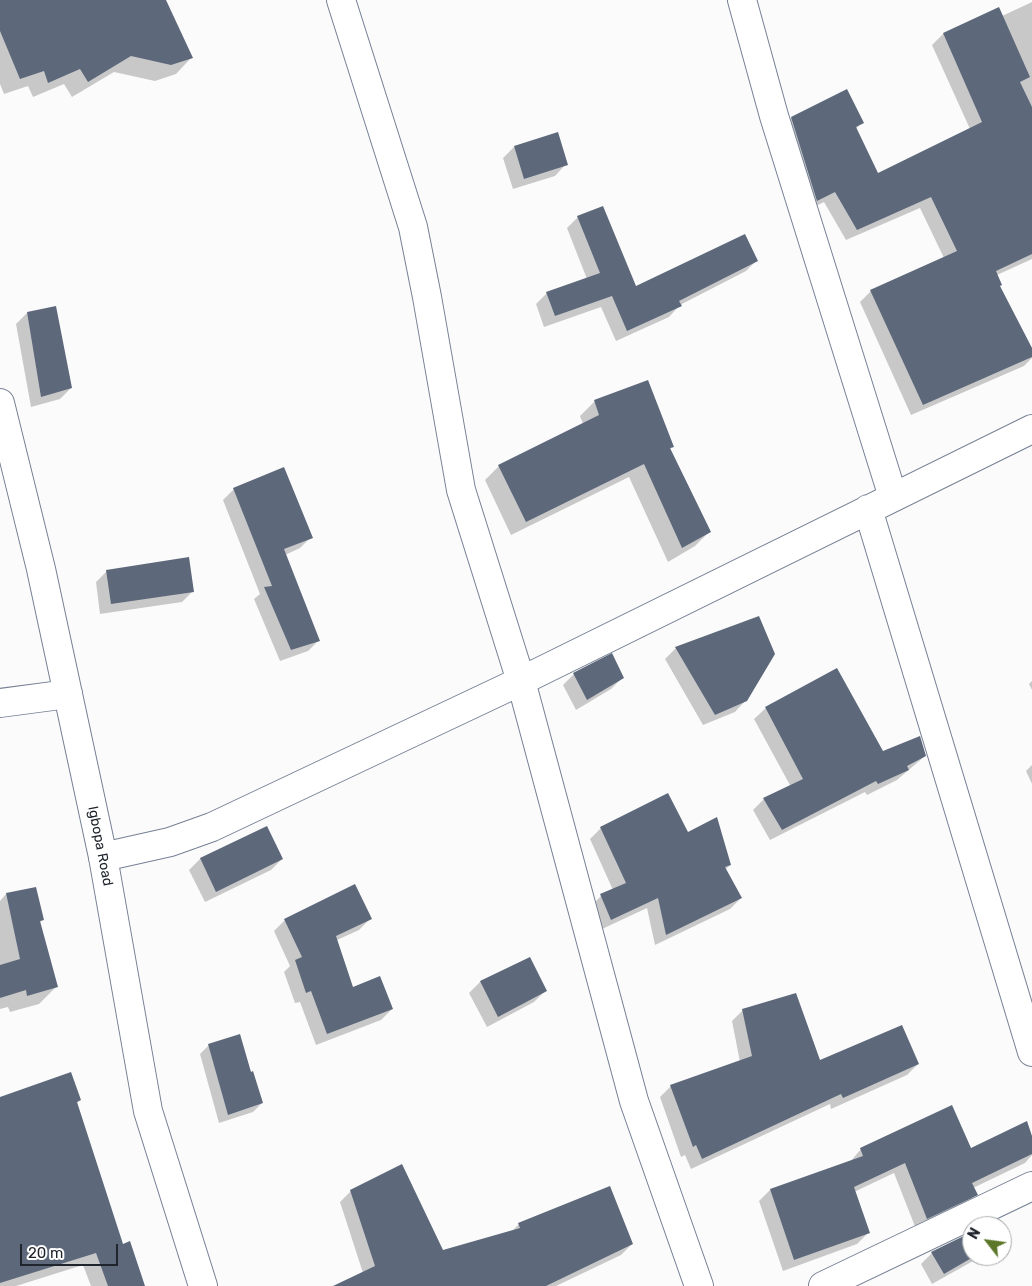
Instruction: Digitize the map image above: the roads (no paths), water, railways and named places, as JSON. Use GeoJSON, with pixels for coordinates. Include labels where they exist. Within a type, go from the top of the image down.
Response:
{"type":"FeatureCollection","features":[{"type":"Feature","properties":{"kind":"street"},"geometry":{"type":"LineString","coordinates":[[341,0],[413,227],[428,297],[462,490],[521,681],[634,1101],[699,1286]]}},
{"type":"Feature","properties":{"kind":"street"},"geometry":{"type":"LineString","coordinates":[[742,0],[777,126],[893,497]]}},
{"type":"Feature","properties":{"kind":"street","name":"Igbopa Road"},"geometry":{"type":"LineString","coordinates":[[0,403],[41,569],[103,857],[148,1112],[203,1286]]}},
{"type":"Feature","properties":{"kind":"street"},"geometry":{"type":"LineString","coordinates":[[103,857],[170,842],[212,827],[521,681],[1032,429]]}},
{"type":"Feature","properties":{"kind":"street"},"geometry":{"type":"LineString","coordinates":[[868,509],[1032,1052]]}},
{"type":"Feature","properties":{"kind":"street"},"geometry":{"type":"LineString","coordinates":[[0,703],[68,694]]}},
{"type":"Feature","properties":{"kind":"street"},"geometry":{"type":"LineString","coordinates":[[823,1286],[1032,1186]]}}]}
